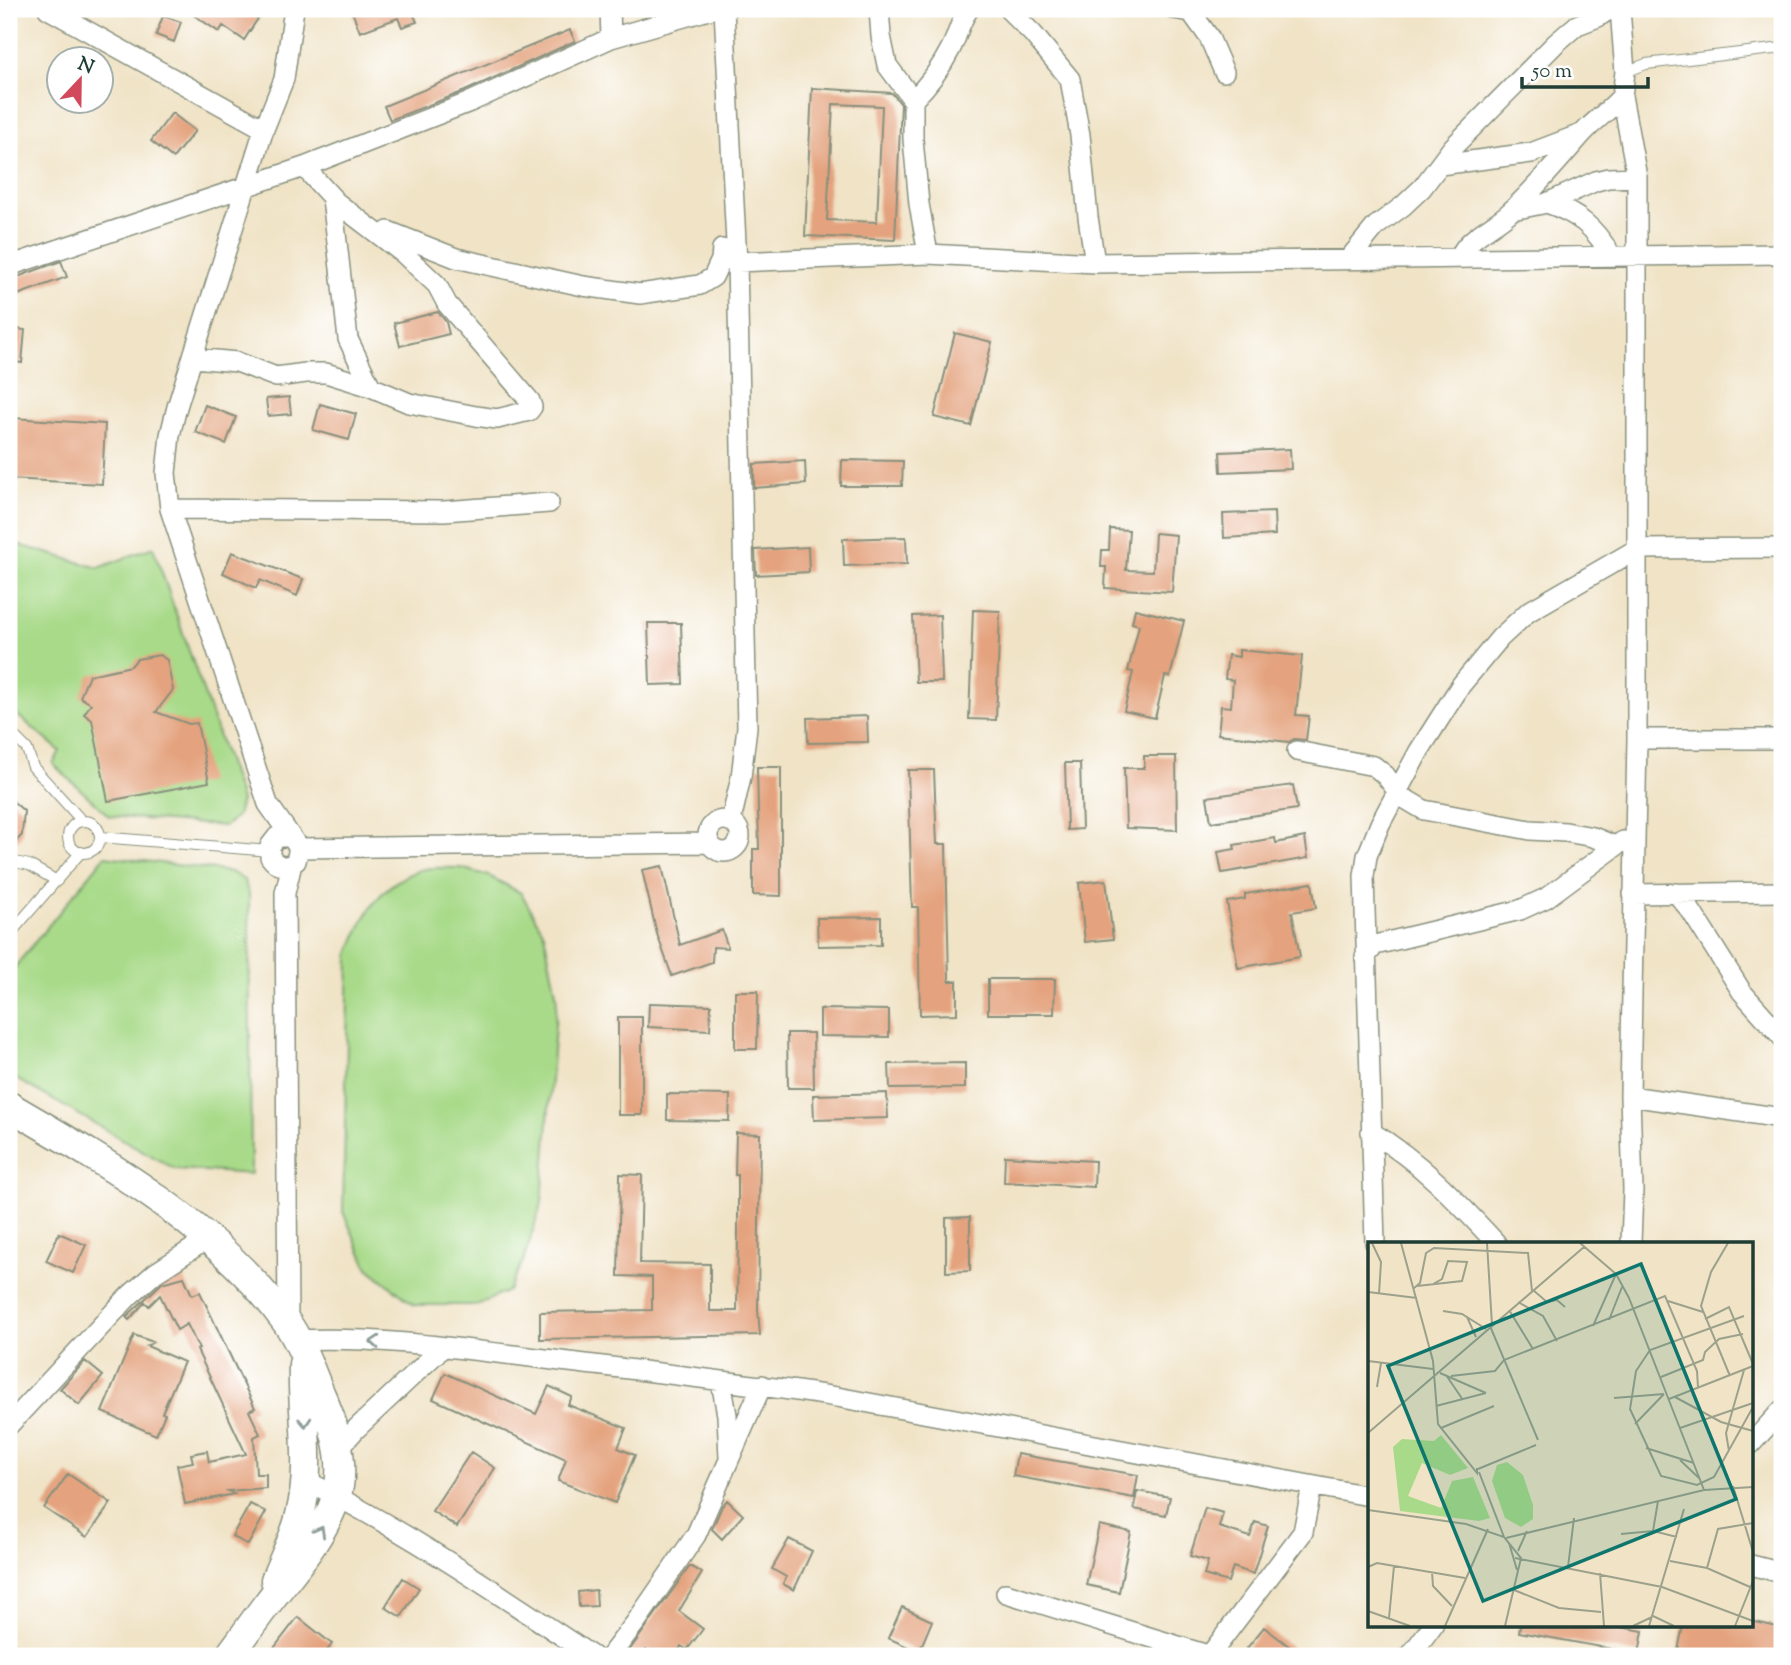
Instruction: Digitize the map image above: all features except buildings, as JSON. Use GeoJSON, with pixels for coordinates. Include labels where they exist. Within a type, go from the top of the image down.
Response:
{"type":"FeatureCollection","features":[{"type":"Feature","properties":{"kind":"street"},"geometry":{"type":"LineString","coordinates":[[48,9],[264,129]]}},
{"type":"Feature","properties":{"kind":"street"},"geometry":{"type":"LineString","coordinates":[[265,1606],[300,1516],[305,1480],[306,1424],[296,1339],[282,851],[170,509],[166,473],[170,435],[219,270],[264,129],[284,79],[294,9]]}},
{"type":"Feature","properties":{"kind":"street"},"geometry":{"type":"LineString","coordinates":[[610,9],[611,38]]}},
{"type":"Feature","properties":{"kind":"street"},"geometry":{"type":"LineString","coordinates":[[9,266],[304,167],[470,103],[611,38],[690,12],[712,9]]}},
{"type":"Feature","properties":{"kind":"street"},"geometry":{"type":"LineString","coordinates":[[282,851],[709,844],[720,852],[733,850],[738,845],[740,832],[731,821],[741,777],[747,727],[737,262],[724,9]]}},
{"type":"Feature","properties":{"kind":"street"},"geometry":{"type":"LineString","coordinates":[[879,9],[887,65],[913,100],[913,139],[919,204],[928,254]]}},
{"type":"Feature","properties":{"kind":"street"},"geometry":{"type":"LineString","coordinates":[[913,100],[934,79],[952,48],[961,19],[969,9]]}},
{"type":"Feature","properties":{"kind":"street"},"geometry":{"type":"LineString","coordinates":[[1008,9],[1033,34],[1070,79],[1080,135],[1095,263]]}},
{"type":"Feature","properties":{"kind":"street"},"geometry":{"type":"LineString","coordinates":[[1173,9],[1191,12],[1209,37],[1224,72]]}},
{"type":"Feature","properties":{"kind":"street"},"geometry":{"type":"LineString","coordinates":[[1348,260],[1376,226],[1422,188],[1452,148],[1556,43],[1577,24],[1598,17],[1610,9]]}},
{"type":"Feature","properties":{"kind":"street"},"geometry":{"type":"LineString","coordinates":[[1620,9],[1625,72],[1622,96],[1637,177],[1637,739],[1630,1096],[1633,1190],[1631,1242]]}},
{"type":"Feature","properties":{"kind":"street"},"geometry":{"type":"LineString","coordinates":[[1459,258],[1463,248],[1473,238],[1512,210],[1566,155],[1583,133],[1622,96]]}},
{"type":"Feature","properties":{"kind":"street"},"geometry":{"type":"LineString","coordinates":[[1440,165],[1531,153],[1583,133]]}},
{"type":"Feature","properties":{"kind":"street"},"geometry":{"type":"LineString","coordinates":[[194,358],[237,362],[276,377],[326,373],[410,403],[476,416],[498,419],[529,411],[532,407],[530,401],[452,311],[437,285],[404,254],[332,198],[304,167]]}},
{"type":"Feature","properties":{"kind":"street"},"geometry":{"type":"LineString","coordinates":[[1512,210],[1547,203],[1596,181],[1637,177]]}},
{"type":"Feature","properties":{"kind":"street"},"geometry":{"type":"LineString","coordinates":[[332,198],[348,339],[371,387]]}},
{"type":"Feature","properties":{"kind":"street"},"geometry":{"type":"LineString","coordinates":[[1547,203],[1588,223],[1611,255]]}},
{"type":"Feature","properties":{"kind":"street"},"geometry":{"type":"LineString","coordinates":[[358,216],[398,236],[456,257],[583,286],[640,294],[700,285],[713,277],[722,260],[723,249],[737,262],[928,254],[1095,263],[1782,254]]}},
{"type":"Feature","properties":{"kind":"street"},"geometry":{"type":"LineString","coordinates":[[170,509],[444,511],[549,503]]}},
{"type":"Feature","properties":{"kind":"street"},"geometry":{"type":"LineString","coordinates":[[1375,1242],[1364,876],[1367,856],[1380,824],[1419,751],[1461,685],[1500,638],[1528,612],[1637,549],[1782,548]]}},
{"type":"Feature","properties":{"kind":"street"},"geometry":{"type":"LineString","coordinates":[[1637,739],[1782,739]]}},
{"type":"Feature","properties":{"kind":"street"},"geometry":{"type":"LineString","coordinates":[[1297,751],[1374,766],[1402,797],[1424,810],[1530,830],[1593,837],[1615,846]]}},
{"type":"Feature","properties":{"kind":"street"},"geometry":{"type":"LineString","coordinates":[[1365,957],[1375,945],[1520,910],[1546,898],[1634,832]]}},
{"type":"Feature","properties":{"kind":"street"},"geometry":{"type":"LineString","coordinates":[[1633,894],[1782,892]]}},
{"type":"Feature","properties":{"kind":"street"},"geometry":{"type":"LineString","coordinates":[[1676,893],[1692,911],[1742,992],[1782,1037]]}},
{"type":"Feature","properties":{"kind":"street"},"geometry":{"type":"LineString","coordinates":[[1630,1096],[1782,1118]]}},
{"type":"Feature","properties":{"kind":"street"},"geometry":{"type":"LineString","coordinates":[[9,1106],[134,1183],[209,1238],[235,1263],[296,1339],[325,1403],[339,1448],[337,1496],[311,1547],[229,1656]]}},
{"type":"Feature","properties":{"kind":"street"},"geometry":{"type":"LineString","coordinates":[[1371,1132],[1399,1149],[1456,1199],[1495,1242]]}},
{"type":"Feature","properties":{"kind":"street"},"geometry":{"type":"LineString","coordinates":[[9,1425],[128,1297],[155,1273],[209,1238]]}},
{"type":"Feature","properties":{"kind":"street"},"geometry":{"type":"LineString","coordinates":[[296,1339],[327,1338],[443,1347],[762,1385],[836,1396],[1368,1496]]}},
{"type":"Feature","properties":{"kind":"street"},"geometry":{"type":"LineString","coordinates":[[339,1448],[443,1347]]}},
{"type":"Feature","properties":{"kind":"street"},"geometry":{"type":"LineString","coordinates":[[721,1381],[727,1415],[729,1461]]}},
{"type":"Feature","properties":{"kind":"street"},"geometry":{"type":"LineString","coordinates":[[610,1656],[696,1535],[762,1385]]}},
{"type":"Feature","properties":{"kind":"street"},"geometry":{"type":"LineString","coordinates":[[1752,1443],[1782,1410]]}},
{"type":"Feature","properties":{"kind":"street"},"geometry":{"type":"LineString","coordinates":[[305,1480],[337,1496],[497,1593],[592,1656]]}},
{"type":"Feature","properties":{"kind":"street"},"geometry":{"type":"LineString","coordinates":[[1006,1592],[1211,1656],[1303,1532],[1312,1486]]}},
{"type":"Feature","properties":{"kind":"street"},"geometry":{"type":"LineString","coordinates":[[1752,1565],[1782,1573]]}},
{"type":"Feature","properties":{"kind":"street"},"geometry":{"type":"LineString","coordinates":[[1410,1656],[1432,1626]]}},
{"type":"Feature","properties":{"kind":"lane"},"geometry":{"type":"LineString","coordinates":[[1625,72],[1646,64],[1782,48]]}},
{"type":"Feature","properties":{"kind":"lane"},"geometry":{"type":"LineString","coordinates":[[9,731],[27,749],[33,767],[82,821],[94,825],[100,837]]}},
{"type":"Feature","properties":{"kind":"lane"},"geometry":{"type":"LineString","coordinates":[[81,852],[69,844],[68,836],[75,823],[82,821]]}},
{"type":"Feature","properties":{"kind":"lane"},"geometry":{"type":"LineString","coordinates":[[100,837],[282,851]]}},
{"type":"Feature","properties":{"kind":"lane"},"geometry":{"type":"LineString","coordinates":[[9,935],[81,852],[94,849],[100,837]]}},
{"type":"Feature","properties":{"kind":"lane"},"geometry":{"type":"LineString","coordinates":[[9,868],[15,862],[29,864],[57,881]]}},
{"type":"Feature","properties":{"kind":"green space"},"geometry":{"type":"Polygon","coordinates":[[[9,542],[99,568],[153,547],[241,800],[237,816],[225,826],[109,816],[53,764],[60,751],[9,708],[9,542]]]}},
{"type":"Feature","properties":{"kind":"green space"},"geometry":{"type":"Polygon","coordinates":[[[105,856],[231,872],[244,880],[249,894],[251,1174],[175,1169],[9,1075],[9,974],[105,856]]]}},
{"type":"Feature","properties":{"kind":"green space"},"geometry":{"type":"Polygon","coordinates":[[[461,868],[489,876],[521,893],[544,933],[557,998],[542,1202],[524,1259],[508,1291],[477,1305],[414,1305],[368,1268],[343,1212],[349,954],[366,915],[391,885],[422,869],[461,868]]]}}]}
